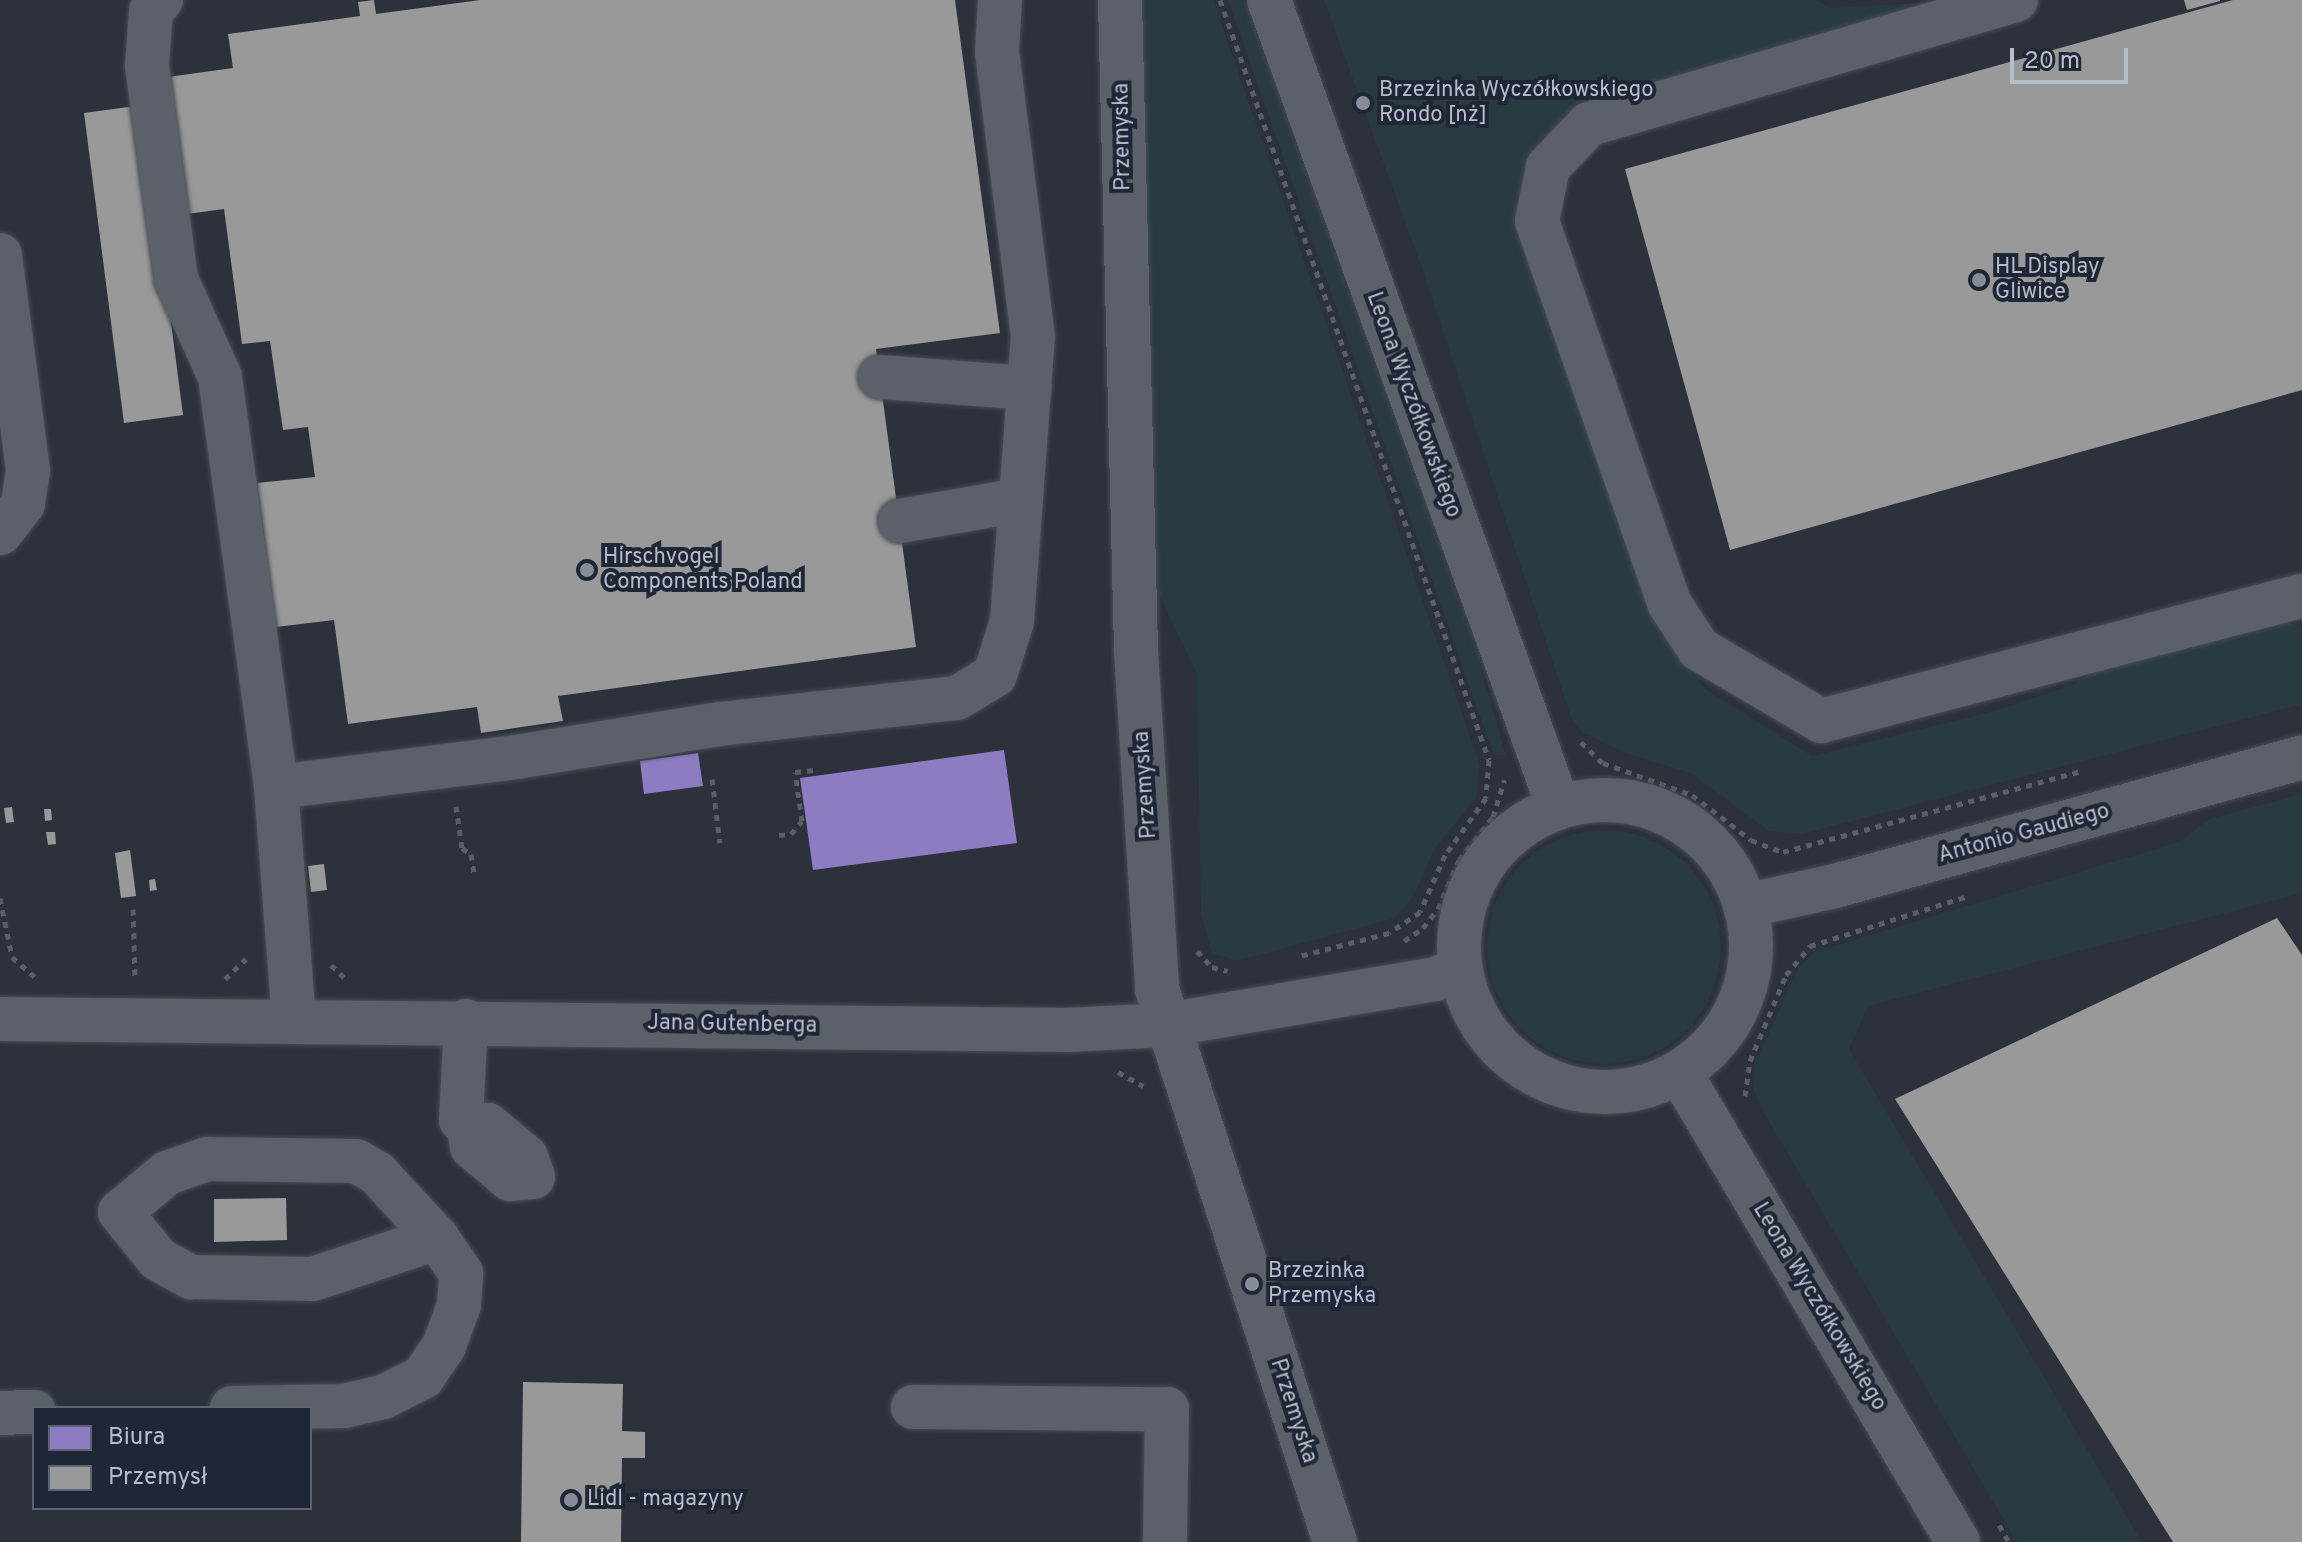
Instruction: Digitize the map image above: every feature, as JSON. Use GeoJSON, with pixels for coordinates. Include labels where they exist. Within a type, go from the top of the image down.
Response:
{"type":"FeatureCollection","features":[{"type":"Feature","properties":{"kind":"street"},"geometry":{"type":"LineString","coordinates":[[161,0],[151,11],[147,66],[176,279],[220,377],[276,787],[294,1019]]}},
{"type":"Feature","properties":{"kind":"street"},"geometry":{"type":"LineString","coordinates":[[276,787],[516,757],[720,724],[957,698],[995,675],[1008,635],[1033,337],[997,52],[1000,0]]}},
{"type":"Feature","properties":{"kind":"street","name":"Przemyska"},"geometry":{"type":"LineString","coordinates":[[1120,0],[1136,651],[1157,989],[1166,1025],[1335,1542]]}},
{"type":"Feature","properties":{"kind":"street","name":"Leona Wyczółkowskiego"},"geometry":{"type":"LineString","coordinates":[[1269,0],[1559,808]]}},
{"type":"Feature","properties":{"kind":"street"},"geometry":{"type":"LineString","coordinates":[[2016,0],[1589,124],[1548,167],[1537,221],[1669,603],[1699,649],[1821,721],[2302,596]]}},
{"type":"Feature","properties":{"kind":"street"},"geometry":{"type":"LineString","coordinates":[[0,255],[28,471],[23,504],[0,533]]}},
{"type":"Feature","properties":{"kind":"street"},"geometry":{"type":"LineString","coordinates":[[880,377],[1030,388]]}},
{"type":"Feature","properties":{"kind":"street"},"geometry":{"type":"LineString","coordinates":[[900,521],[1020,500]]}},
{"type":"Feature","properties":{"kind":"street","name":"Antonio Gaudiego"},"geometry":{"type":"LineString","coordinates":[[1745,906],[1835,886],[2302,757]]}},
{"type":"Feature","properties":{"kind":"street"},"geometry":{"type":"LineString","coordinates":[[1621,802],[1681,822],[1707,840],[1726,865],[1745,906],[1751,963],[1735,1012],[1710,1047],[1680,1073],[1646,1089],[1603,1093],[1538,1075],[1494,1041],[1476,1015],[1458,969],[1462,913],[1483,865],[1520,824],[1559,808],[1621,802]]}},
{"type":"Feature","properties":{"kind":"street","name":"Jana Gutenberga"},"geometry":{"type":"LineString","coordinates":[[0,1019],[294,1019],[1046,1031],[1166,1025],[1436,979],[1458,969]]}},
{"type":"Feature","properties":{"kind":"street"},"geometry":{"type":"LineString","coordinates":[[466,1021],[461,1120],[469,1127]]}},
{"type":"Feature","properties":{"kind":"street","name":"Leona Wyczółkowskiego"},"geometry":{"type":"LineString","coordinates":[[1680,1073],[1958,1542]]}},
{"type":"Feature","properties":{"kind":"street"},"geometry":{"type":"LineString","coordinates":[[312,1407],[344,1406],[383,1397],[423,1377],[444,1346],[459,1305],[461,1273],[437,1238],[377,1173],[356,1161],[207,1159],[167,1173],[120,1212],[158,1259],[191,1277],[313,1279],[437,1238]]}},
{"type":"Feature","properties":{"kind":"street"},"geometry":{"type":"LineString","coordinates":[[913,1407],[1167,1409],[1165,1542]]}},
{"type":"Feature","properties":{"kind":"street"},"geometry":{"type":"LineString","coordinates":[[0,1413],[32,1412]]}},
{"type":"Feature","properties":{"kind":"path"},"geometry":{"type":"LineString","coordinates":[[1220,0],[1484,743],[1490,780],[1486,798],[1445,855],[1420,912],[1389,933],[1291,959]]}},
{"type":"Feature","properties":{"kind":"path"},"geometry":{"type":"LineString","coordinates":[[1584,746],[1603,763],[1692,795],[1751,840],[1783,852],[2098,767]]}},
{"type":"Feature","properties":{"kind":"path"},"geometry":{"type":"LineString","coordinates":[[779,835],[791,834],[802,821],[795,772],[815,770]]}},
{"type":"Feature","properties":{"kind":"path"},"geometry":{"type":"LineString","coordinates":[[1393,946],[1423,928],[1438,909],[1459,860],[1493,817],[1505,775],[1490,780]]}},
{"type":"Feature","properties":{"kind":"path"},"geometry":{"type":"LineString","coordinates":[[712,779],[720,843]]}},
{"type":"Feature","properties":{"kind":"path"},"geometry":{"type":"LineString","coordinates":[[457,799],[462,848],[471,854],[474,874]]}},
{"type":"Feature","properties":{"kind":"path"},"geometry":{"type":"LineString","coordinates":[[1752,1108],[1744,1094],[1754,1051],[1786,975],[1810,946],[1977,894]]}},
{"type":"Feature","properties":{"kind":"path"},"geometry":{"type":"LineString","coordinates":[[0,898],[12,957],[39,981]]}},
{"type":"Feature","properties":{"kind":"path"},"geometry":{"type":"LineString","coordinates":[[133,909],[135,991]]}},
{"type":"Feature","properties":{"kind":"path"},"geometry":{"type":"LineString","coordinates":[[1192,939],[1212,967],[1239,970]]}},
{"type":"Feature","properties":{"kind":"path"},"geometry":{"type":"LineString","coordinates":[[319,953],[358,990]]}},
{"type":"Feature","properties":{"kind":"path"},"geometry":{"type":"LineString","coordinates":[[1105,1070],[1140,1082],[1150,1098]]}},
{"type":"Feature","properties":{"kind":"shaded area"},"geometry":{"type":"Polygon","coordinates":[[[1141,0],[1213,0],[1480,765],[1476,798],[1435,848],[1413,897],[1395,918],[1237,961],[1212,953],[1201,914],[1197,674],[1156,588],[1141,0]]]}},
{"type":"Feature","properties":{"kind":"shaded area"},"geometry":{"type":"Polygon","coordinates":[[[1228,0],[1244,0],[1474,644],[1506,756],[1494,754],[1489,742],[1228,0]]]}},
{"type":"Feature","properties":{"kind":"shaded area"},"geometry":{"type":"Polygon","coordinates":[[[1324,0],[1815,0],[1831,8],[1974,0],[1564,123],[1542,139],[1526,168],[1677,656],[1707,690],[1812,756],[1987,713],[2073,685],[2104,664],[2282,621],[2302,627],[2302,704],[1802,834],[1769,831],[1691,773],[1628,754],[1583,733],[1572,720],[1422,268],[1324,0]]]}},
{"type":"Feature","properties":{"kind":"shaded area"},"geometry":{"type":"Polygon","coordinates":[[[2302,794],[2302,893],[1868,1006],[1849,1049],[2142,1542],[2017,1542],[1761,1108],[1753,1087],[1755,1064],[1798,969],[1814,952],[2179,842],[2209,819],[2302,794]]]}},
{"type":"Feature","properties":{"kind":"shaded area"},"geometry":{"type":"Polygon","coordinates":[[[1604,830],[1649,839],[1669,850],[1686,865],[1701,882],[1712,902],[1721,947],[1712,992],[1701,1012],[1686,1029],[1669,1044],[1649,1055],[1604,1064],[1559,1055],[1539,1044],[1522,1029],[1507,1012],[1496,992],[1487,947],[1496,902],[1507,882],[1522,865],[1539,850],[1559,839],[1604,830]]]}},
{"type":"Feature","properties":{"kind":"building: Biura"},"geometry":{"type":"Polygon","coordinates":[[[1004,750],[1017,843],[813,870],[800,778],[1004,750]]]}},
{"type":"Feature","properties":{"kind":"building: Biura"},"geometry":{"type":"Polygon","coordinates":[[[698,753],[703,786],[644,794],[640,761],[698,753]]]}},
{"type":"Feature","properties":{"kind":"building: Przemysł"},"geometry":{"type":"Polygon","coordinates":[[[374,0],[376,14],[480,0],[955,0],[1000,333],[876,349],[916,647],[558,696],[563,721],[481,733],[477,707],[348,724],[334,620],[276,627],[257,483],[315,477],[308,427],[283,430],[270,341],[242,344],[224,209],[187,214],[168,77],[233,68],[228,34],[360,16],[358,2],[374,0]]]}},
{"type":"Feature","properties":{"kind":"building: Przemysł"},"geometry":{"type":"Polygon","coordinates":[[[2184,0],[2220,0],[2220,1],[2187,10],[2184,0]]]}},
{"type":"Feature","properties":{"kind":"building: Przemysł","name":"HL Display Gliwice"},"geometry":{"type":"Polygon","coordinates":[[[2233,0],[2302,0],[2302,390],[1730,550],[1625,169],[2233,0]]]}},
{"type":"Feature","properties":{"kind":"building: Przemysł"},"geometry":{"type":"Polygon","coordinates":[[[143,105],[183,415],[124,423],[84,113],[143,105]]]}},
{"type":"Feature","properties":{"kind":"building: Przemysł"},"geometry":{"type":"Polygon","coordinates":[[[12,807],[14,822],[6,823],[4,808],[12,807]]]}},
{"type":"Feature","properties":{"kind":"building: Przemysł"},"geometry":{"type":"Polygon","coordinates":[[[44,809],[51,809],[52,820],[45,821],[44,809]]]}},
{"type":"Feature","properties":{"kind":"building: Przemysł"},"geometry":{"type":"Polygon","coordinates":[[[46,832],[55,832],[56,844],[48,845],[46,832]]]}},
{"type":"Feature","properties":{"kind":"building: Przemysł"},"geometry":{"type":"Polygon","coordinates":[[[130,850],[136,896],[121,898],[115,853],[130,850]]]}},
{"type":"Feature","properties":{"kind":"building: Przemysł"},"geometry":{"type":"Polygon","coordinates":[[[324,864],[327,890],[311,892],[308,866],[324,864]]]}},
{"type":"Feature","properties":{"kind":"building: Przemysł"},"geometry":{"type":"Polygon","coordinates":[[[155,879],[157,890],[150,891],[149,880],[155,879]]]}},
{"type":"Feature","properties":{"kind":"building: Przemysł"},"geometry":{"type":"Polygon","coordinates":[[[2277,918],[2302,955],[2302,1542],[2173,1542],[1895,1099],[2277,918]]]}},
{"type":"Feature","properties":{"kind":"building: Przemysł"},"geometry":{"type":"Polygon","coordinates":[[[286,1198],[287,1240],[214,1242],[214,1199],[286,1198]]]}},
{"type":"Feature","properties":{"kind":"building: Przemysł","name":"Lidl - magazyny"},"geometry":{"type":"Polygon","coordinates":[[[523,1382],[623,1384],[622,1431],[645,1432],[645,1458],[622,1458],[621,1542],[521,1542],[523,1382]]]}},
{"type":"Feature","properties":{"kind":"place","name":"Brzezinka Wyczółkowskiego Rondo [nż]"},"geometry":{"type":"Point","coordinates":[1363,103]}},
{"type":"Feature","properties":{"kind":"place","name":"HL Display Gliwice"},"geometry":{"type":"Point","coordinates":[1979,280]}},
{"type":"Feature","properties":{"kind":"place","name":"Hirschvogel Components Poland"},"geometry":{"type":"Point","coordinates":[587,570]}},
{"type":"Feature","properties":{"kind":"place","name":"Brzezinka Przemyska"},"geometry":{"type":"Point","coordinates":[1252,1284]}},
{"type":"Feature","properties":{"kind":"place","name":"Lidl - magazyny"},"geometry":{"type":"Point","coordinates":[571,1500]}}]}
